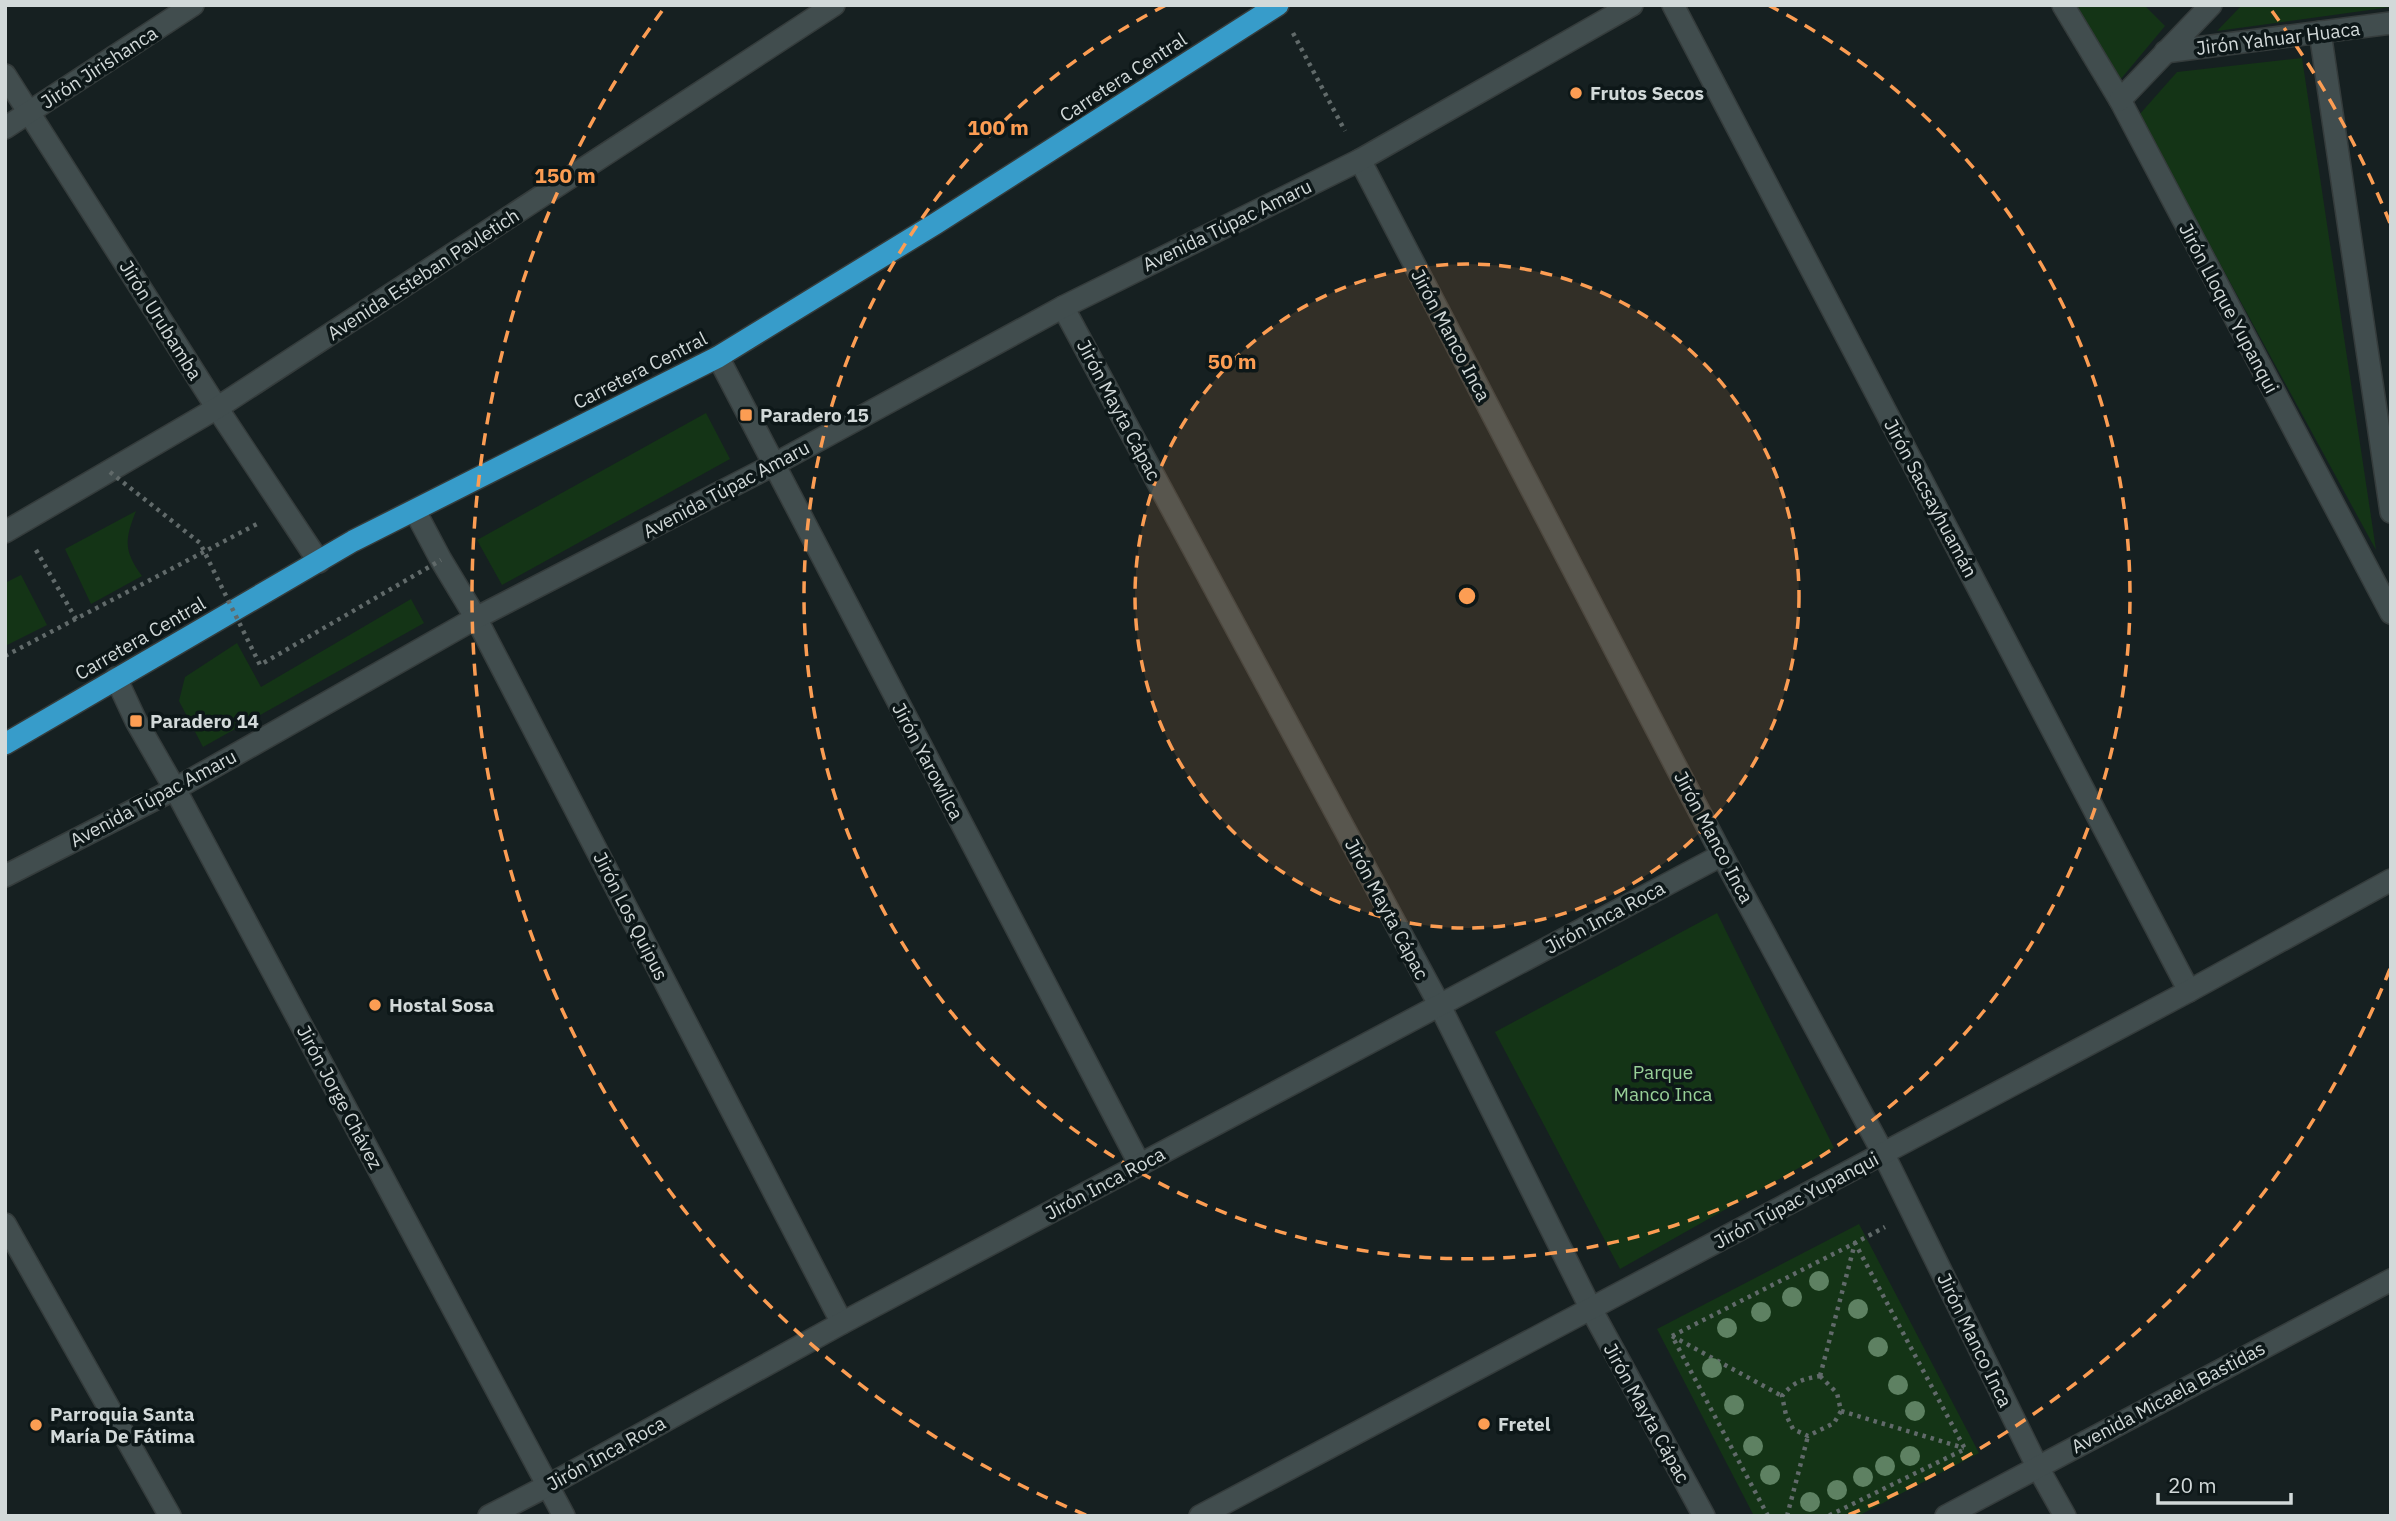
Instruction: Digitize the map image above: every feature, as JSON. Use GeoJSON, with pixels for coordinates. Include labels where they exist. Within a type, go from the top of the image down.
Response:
{"type":"FeatureCollection","features":[{"type":"Feature","properties":{"kind":"highway","name":"Carretera Central"},"geometry":{"type":"LineString","coordinates":[[5,744],[353,541],[718,357],[935,224],[1278,5]]}},
{"type":"Feature","properties":{"kind":"street","name":"Jirón Jirishanca"},"geometry":{"type":"LineString","coordinates":[[5,128],[193,5]]}},
{"type":"Feature","properties":{"kind":"street","name":"Avenida Esteban Pavletich"},"geometry":{"type":"LineString","coordinates":[[13,528],[217,408],[834,5]]}},
{"type":"Feature","properties":{"kind":"street","name":"Avenida Túpac Amaru"},"geometry":{"type":"LineString","coordinates":[[5,876],[176,789],[476,618],[773,465],[1063,307],[1360,160],[1632,5]]}},
{"type":"Feature","properties":{"kind":"street","name":"Jirón Sacsayhuamán"},"geometry":{"type":"LineString","coordinates":[[1673,5],[2189,991]]}},
{"type":"Feature","properties":{"kind":"street","name":"Jirón Lloque Yupanqui"},"geometry":{"type":"LineString","coordinates":[[2063,5],[2120,100],[2391,614]]}},
{"type":"Feature","properties":{"kind":"street"},"geometry":{"type":"LineString","coordinates":[[2120,100],[2211,5]]}},
{"type":"Feature","properties":{"kind":"street","name":"Jirón Yahuar Huaca"},"geometry":{"type":"LineString","coordinates":[[2165,52],[2391,23]]}},
{"type":"Feature","properties":{"kind":"street"},"geometry":{"type":"LineString","coordinates":[[2320,32],[2391,512]]}},
{"type":"Feature","properties":{"kind":"street","name":"Jirón Urubamba"},"geometry":{"type":"LineString","coordinates":[[5,75],[217,408],[319,562]]}},
{"type":"Feature","properties":{"kind":"street","name":"Jirón Manco Inca"},"geometry":{"type":"LineString","coordinates":[[1360,160],[1722,855],[1883,1153],[2037,1466],[2065,1516]]}},
{"type":"Feature","properties":{"kind":"street","name":"Jirón Mayta Cápac"},"geometry":{"type":"LineString","coordinates":[[1063,307],[1440,1006],[1591,1309],[1704,1516]]}},
{"type":"Feature","properties":{"kind":"street","name":"Jirón Yarowilca"},"geometry":{"type":"LineString","coordinates":[[718,357],[1140,1165]]}},
{"type":"Feature","properties":{"kind":"street","name":"Jirón Los Quipus"},"geometry":{"type":"LineString","coordinates":[[415,511],[476,618],[842,1323]]}},
{"type":"Feature","properties":{"kind":"street","name":"Jirón Jorge Chávez"},"geometry":{"type":"LineString","coordinates":[[116,678],[136,721],[176,789],[564,1516]]}},
{"type":"Feature","properties":{"kind":"street","name":"Jirón Inca Roca"},"geometry":{"type":"LineString","coordinates":[[489,1516],[842,1323],[1722,855]]}},
{"type":"Feature","properties":{"kind":"street","name":"Jirón Túpac Yupanqui"},"geometry":{"type":"LineString","coordinates":[[1200,1516],[2189,991],[2391,880]]}},
{"type":"Feature","properties":{"kind":"street"},"geometry":{"type":"LineString","coordinates":[[5,1224],[12,1257],[170,1516]]}},
{"type":"Feature","properties":{"kind":"street","name":"Avenida Micaela Bastidas"},"geometry":{"type":"LineString","coordinates":[[1946,1516],[2391,1280]]}},
{"type":"Feature","properties":{"kind":"path"},"geometry":{"type":"LineString","coordinates":[[1278,5],[1360,160]]}},
{"type":"Feature","properties":{"kind":"path"},"geometry":{"type":"LineString","coordinates":[[110,472],[200,543],[260,665],[441,560]]}},
{"type":"Feature","properties":{"kind":"path"},"geometry":{"type":"LineString","coordinates":[[5,656],[285,509]]}},
{"type":"Feature","properties":{"kind":"path"},"geometry":{"type":"LineString","coordinates":[[13,528],[76,619]]}},
{"type":"Feature","properties":{"kind":"path"},"geometry":{"type":"LineString","coordinates":[[1672,1336],[1855,1243]]}},
{"type":"Feature","properties":{"kind":"path"},"geometry":{"type":"LineString","coordinates":[[1820,1376],[1855,1243]]}},
{"type":"Feature","properties":{"kind":"path"},"geometry":{"type":"LineString","coordinates":[[1855,1243],[1965,1448]]}},
{"type":"Feature","properties":{"kind":"path"},"geometry":{"type":"LineString","coordinates":[[1672,1336],[1782,1396],[1786,1415],[1793,1429],[1808,1436]]}},
{"type":"Feature","properties":{"kind":"path"},"geometry":{"type":"LineString","coordinates":[[1672,1336],[1768,1516]]}},
{"type":"Feature","properties":{"kind":"path"},"geometry":{"type":"LineString","coordinates":[[1782,1396],[1790,1386],[1803,1379],[1820,1376]]}},
{"type":"Feature","properties":{"kind":"path"},"geometry":{"type":"LineString","coordinates":[[1787,1516],[1808,1436],[1834,1423],[1841,1411],[1837,1393],[1820,1376]]}},
{"type":"Feature","properties":{"kind":"path"},"geometry":{"type":"LineString","coordinates":[[1841,1411],[1965,1448]]}},
{"type":"Feature","properties":{"kind":"path"},"geometry":{"type":"LineString","coordinates":[[1828,1516],[1965,1448]]}},
{"type":"Feature","properties":{"kind":"green space"},"geometry":{"type":"Polygon","coordinates":[[[2074,5],[2144,5],[2165,26],[2120,80],[2074,5]]]}},
{"type":"Feature","properties":{"kind":"green space"},"geometry":{"type":"Polygon","coordinates":[[[2242,5],[2391,5],[2391,7],[2217,31],[2242,5]]]}},
{"type":"Feature","properties":{"kind":"green space"},"geometry":{"type":"Polygon","coordinates":[[[2302,58],[2376,550],[2139,115],[2177,72],[2302,58]]]}},
{"type":"Feature","properties":{"kind":"green space"},"geometry":{"type":"Polygon","coordinates":[[[706,413],[730,459],[502,585],[477,540],[706,413]]]}},
{"type":"Feature","properties":{"kind":"green space"},"geometry":{"type":"Polygon","coordinates":[[[136,511],[128,544],[132,559],[142,576],[91,604],[65,549],[136,511]]]}},
{"type":"Feature","properties":{"kind":"green space"},"geometry":{"type":"Polygon","coordinates":[[[21,575],[47,625],[5,646],[5,583],[21,575]]]}},
{"type":"Feature","properties":{"kind":"green space"},"geometry":{"type":"Polygon","coordinates":[[[411,599],[424,623],[203,747],[179,701],[185,677],[237,643],[261,687],[411,599]]]}},
{"type":"Feature","properties":{"kind":"green space","name":"Parque Manco Inca"},"geometry":{"type":"Polygon","coordinates":[[[1717,913],[1834,1148],[1620,1269],[1495,1032],[1717,913]]]}},
{"type":"Feature","properties":{"kind":"green space"},"geometry":{"type":"Polygon","coordinates":[[[1859,1224],[1979,1453],[1858,1516],[1754,1516],[1657,1329],[1859,1224]]]}},
{"type":"Feature","properties":{"kind":"place","name":"Frutos Secos"},"geometry":{"type":"Point","coordinates":[1576,93]}},
{"type":"Feature","properties":{"kind":"place","name":"Paradero 15"},"geometry":{"type":"Point","coordinates":[746,415]}},
{"type":"Feature","properties":{"kind":"place","name":"Paradero 14"},"geometry":{"type":"Point","coordinates":[136,721]}},
{"type":"Feature","properties":{"kind":"place","name":"Hostal Sosa"},"geometry":{"type":"Point","coordinates":[375,1005]}},
{"type":"Feature","properties":{"kind":"place","name":"Fretel"},"geometry":{"type":"Point","coordinates":[1484,1424]}},
{"type":"Feature","properties":{"kind":"place","name":"Parroquia Santa María De Fátima"},"geometry":{"type":"Point","coordinates":[36,1425]}}]}
